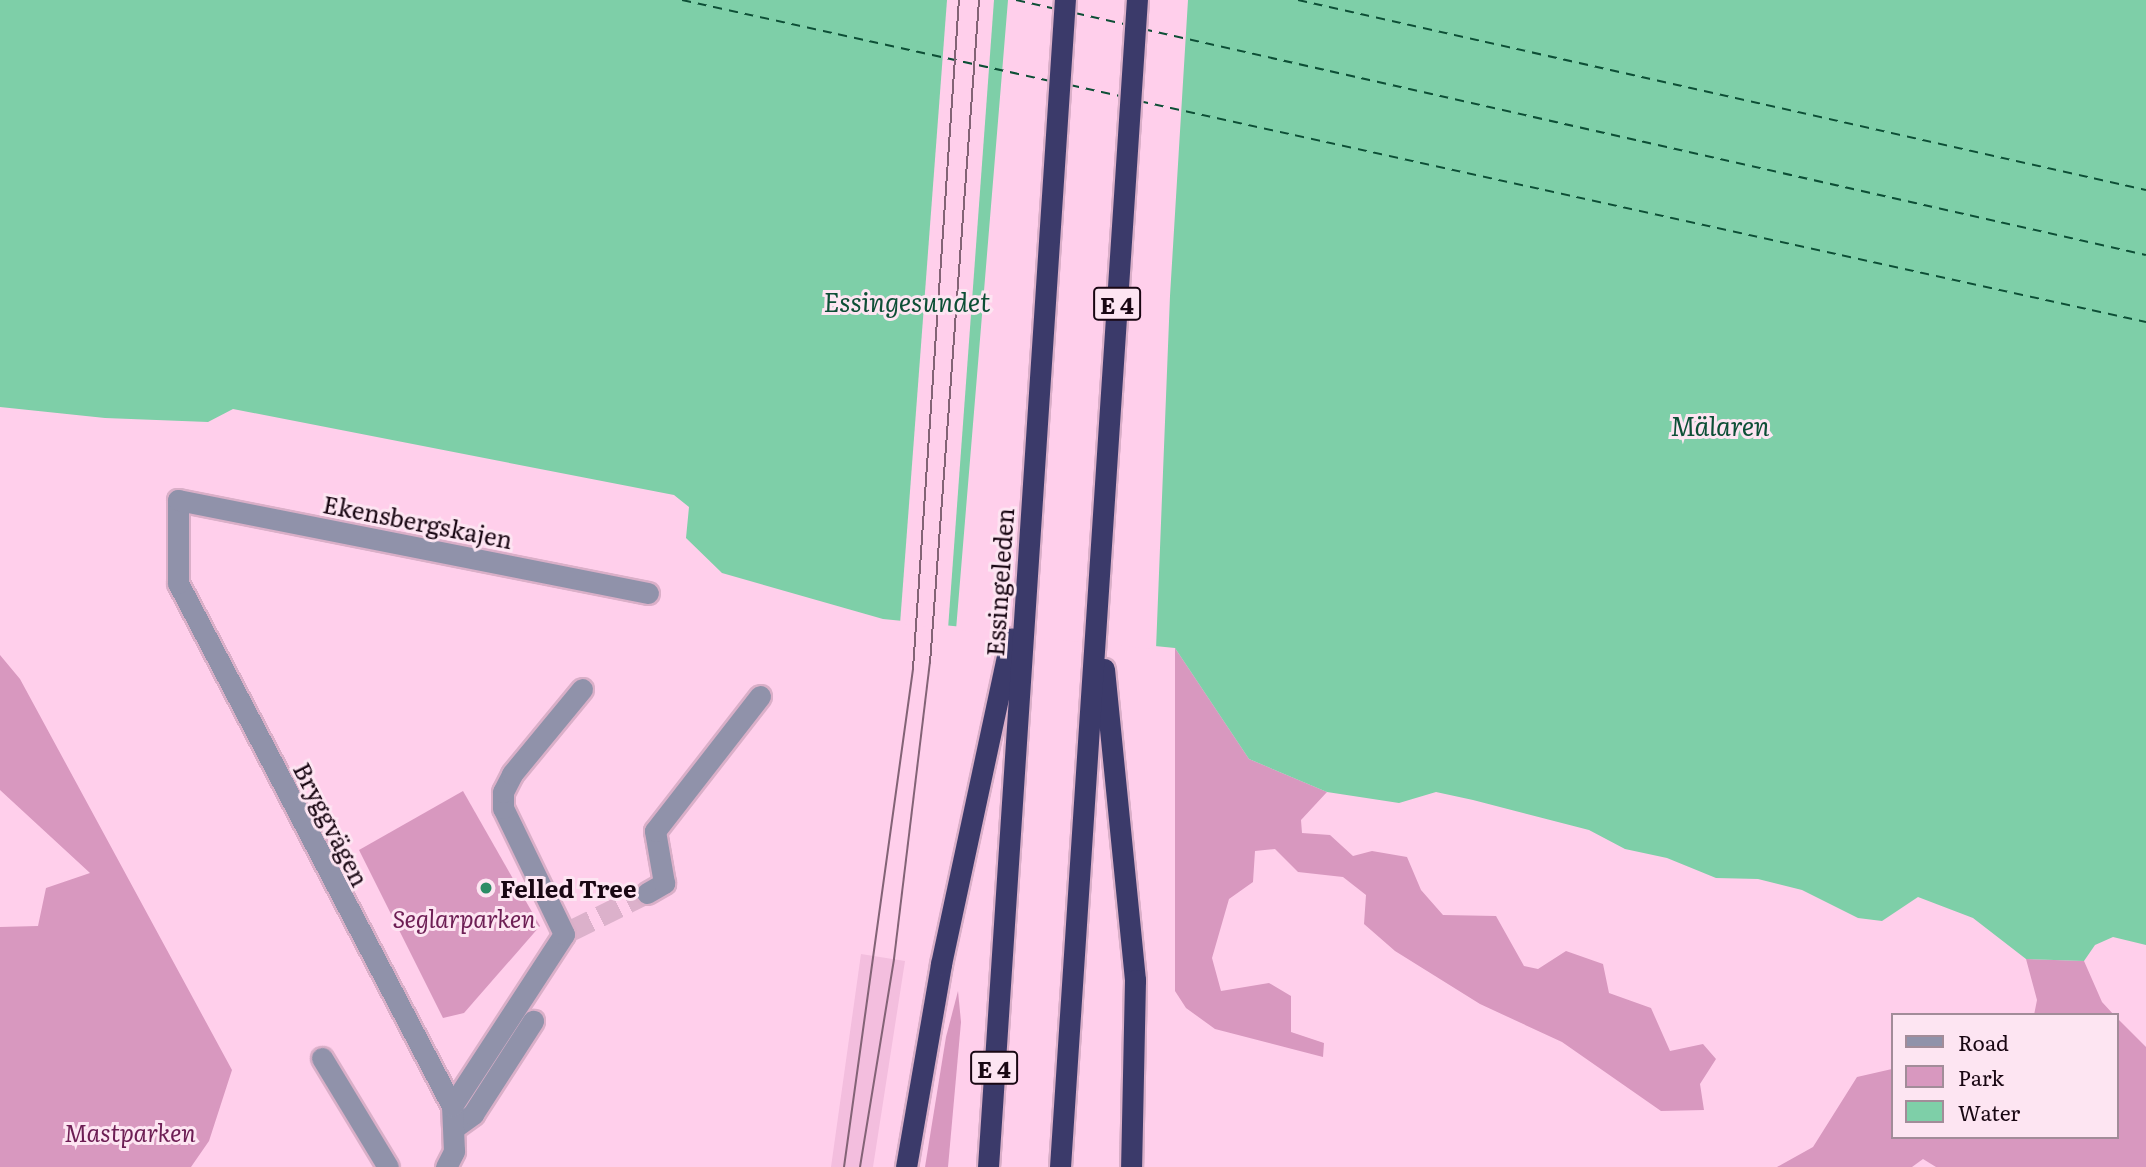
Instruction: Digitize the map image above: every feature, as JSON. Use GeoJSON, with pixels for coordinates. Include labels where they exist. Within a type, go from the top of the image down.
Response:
{"type":"FeatureCollection","features":[{"type":"Feature","properties":{"kind":"highway","name":"Essingeleden"},"geometry":{"type":"LineString","coordinates":[[988,1167],[1065,0]]}},
{"type":"Feature","properties":{"kind":"highway","name":"E 4"},"geometry":{"type":"LineString","coordinates":[[1060,1167],[1137,0]]}},
{"type":"Feature","properties":{"kind":"highway"},"geometry":{"type":"LineString","coordinates":[[906,1167],[941,964],[1026,567]]}},
{"type":"Feature","properties":{"kind":"highway"},"geometry":{"type":"LineString","coordinates":[[1097,608],[1135,980],[1131,1167]]}},
{"type":"Feature","properties":{"kind":"street","name":"Ekensbergskajen"},"geometry":{"type":"LineString","coordinates":[[178,500],[648,593]]}},
{"type":"Feature","properties":{"kind":"street","name":"Bryggvägen"},"geometry":{"type":"LineString","coordinates":[[178,500],[177,583],[452,1106],[454,1151],[446,1167]]}},
{"type":"Feature","properties":{"kind":"street"},"geometry":{"type":"LineString","coordinates":[[452,1106],[568,932],[503,808],[503,792],[512,774],[582,689]]}},
{"type":"Feature","properties":{"kind":"street"},"geometry":{"type":"LineString","coordinates":[[647,893],[664,883],[655,831],[760,695]]}},
{"type":"Feature","properties":{"kind":"street"},"geometry":{"type":"LineString","coordinates":[[454,1128],[473,1114],[533,1021]]}},
{"type":"Feature","properties":{"kind":"street"},"geometry":{"type":"LineString","coordinates":[[321,1058],[388,1167]]}},
{"type":"Feature","properties":{"kind":"shaded area"},"geometry":{"type":"Polygon","coordinates":[[[861,954],[905,961],[873,1167],[831,1167],[861,954]]]}},
{"type":"Feature","properties":{"kind":"green space"},"geometry":{"type":"Polygon","coordinates":[[[1175,648],[1249,759],[1327,792],[1301,820],[1302,833],[1330,835],[1353,856],[1372,851],[1407,857],[1421,890],[1443,915],[1496,916],[1524,966],[1538,969],[1566,951],[1603,964],[1609,993],[1651,1008],[1670,1051],[1703,1044],[1716,1059],[1700,1084],[1704,1110],[1661,1111],[1562,1042],[1480,1004],[1395,951],[1364,924],[1366,895],[1343,877],[1298,872],[1275,849],[1255,851],[1253,882],[1229,899],[1212,958],[1221,991],[1269,983],[1291,996],[1291,1032],[1324,1043],[1323,1057],[1215,1029],[1186,1008],[1175,991],[1175,648]]]}},
{"type":"Feature","properties":{"kind":"green space","name":"Mastparken"},"geometry":{"type":"Polygon","coordinates":[[[0,655],[20,679],[232,1070],[209,1141],[191,1167],[0,1167],[0,927],[38,926],[46,888],[90,873],[0,790],[0,655]]]}},
{"type":"Feature","properties":{"kind":"green space","name":"Seglarparken"},"geometry":{"type":"Polygon","coordinates":[[[463,791],[540,926],[464,1013],[443,1018],[359,850],[463,791]]]}},
{"type":"Feature","properties":{"kind":"green space"},"geometry":{"type":"Polygon","coordinates":[[[2026,959],[2084,961],[2102,1002],[2112,1013],[2034,1013],[2037,1000],[2026,959]]]}},
{"type":"Feature","properties":{"kind":"green space"},"geometry":{"type":"Polygon","coordinates":[[[958,991],[961,1022],[948,1167],[925,1167],[946,1037],[958,991]]]}},
{"type":"Feature","properties":{"kind":"green space"},"geometry":{"type":"Polygon","coordinates":[[[2118,1019],[2146,1047],[2146,1167],[1936,1167],[1923,1159],[1912,1167],[1777,1167],[1813,1147],[1857,1077],[1890,1069],[1890,1139],[2118,1139],[2118,1019]]]}},
{"type":"Feature","properties":{"kind":"water","name":"Mälaren"},"geometry":{"type":"Polygon","coordinates":[[[0,0],[2146,0],[2146,945],[2113,937],[2095,945],[2084,961],[2026,959],[1973,918],[1918,897],[1882,921],[1858,918],[1802,890],[1758,879],[1716,878],[1667,858],[1625,849],[1589,830],[1473,800],[1436,792],[1399,803],[1327,792],[1249,759],[1175,648],[883,619],[722,573],[686,538],[689,507],[674,495],[233,409],[208,422],[105,418],[0,407],[0,0]]]}},
{"type":"Feature","properties":{"kind":"pier"},"geometry":{"type":"Polygon","coordinates":[[[947,0],[994,0],[948,629],[900,624],[947,0]]]}},
{"type":"Feature","properties":{"kind":"pier"},"geometry":{"type":"Polygon","coordinates":[[[1008,0],[1188,0],[1170,296],[1156,649],[956,630],[1008,0]]]}},
{"type":"Feature","properties":{"kind":"ferry route"},"geometry":{"type":"LineString","coordinates":[[682,0],[1051,81]]}},
{"type":"Feature","properties":{"kind":"ferry route"},"geometry":{"type":"LineString","coordinates":[[1016,0],[1056,9]]}},
{"type":"Feature","properties":{"kind":"ferry route"},"geometry":{"type":"LineString","coordinates":[[1298,0],[2146,190]]}},
{"type":"Feature","properties":{"kind":"ferry route"},"geometry":{"type":"LineString","coordinates":[[1075,13],[1124,24]]}},
{"type":"Feature","properties":{"kind":"ferry route"},"geometry":{"type":"LineString","coordinates":[[1143,29],[2146,255]]}},
{"type":"Feature","properties":{"kind":"ferry route"},"geometry":{"type":"LineString","coordinates":[[1070,85],[1120,96]]}},
{"type":"Feature","properties":{"kind":"ferry route"},"geometry":{"type":"LineString","coordinates":[[1139,101],[2146,322]]}},
{"type":"Feature","properties":{"kind":"tunnel"},"geometry":{"type":"LineString","coordinates":[[572,930],[647,893]]}},
{"type":"Feature","properties":{"kind":"tram line"},"geometry":{"type":"LineString","coordinates":[[844,1167],[913,669],[959,0]]}},
{"type":"Feature","properties":{"kind":"tram line"},"geometry":{"type":"LineString","coordinates":[[860,1167],[894,959],[930,663],[979,0]]}},
{"type":"Feature","properties":{"kind":"place","name":"Felled Tree"},"geometry":{"type":"Point","coordinates":[486,888]}},
{"type":"Feature","properties":{"kind":"water label","name":"Essingesundet"},"geometry":{"type":"Point","coordinates":[907,301]}}]}
